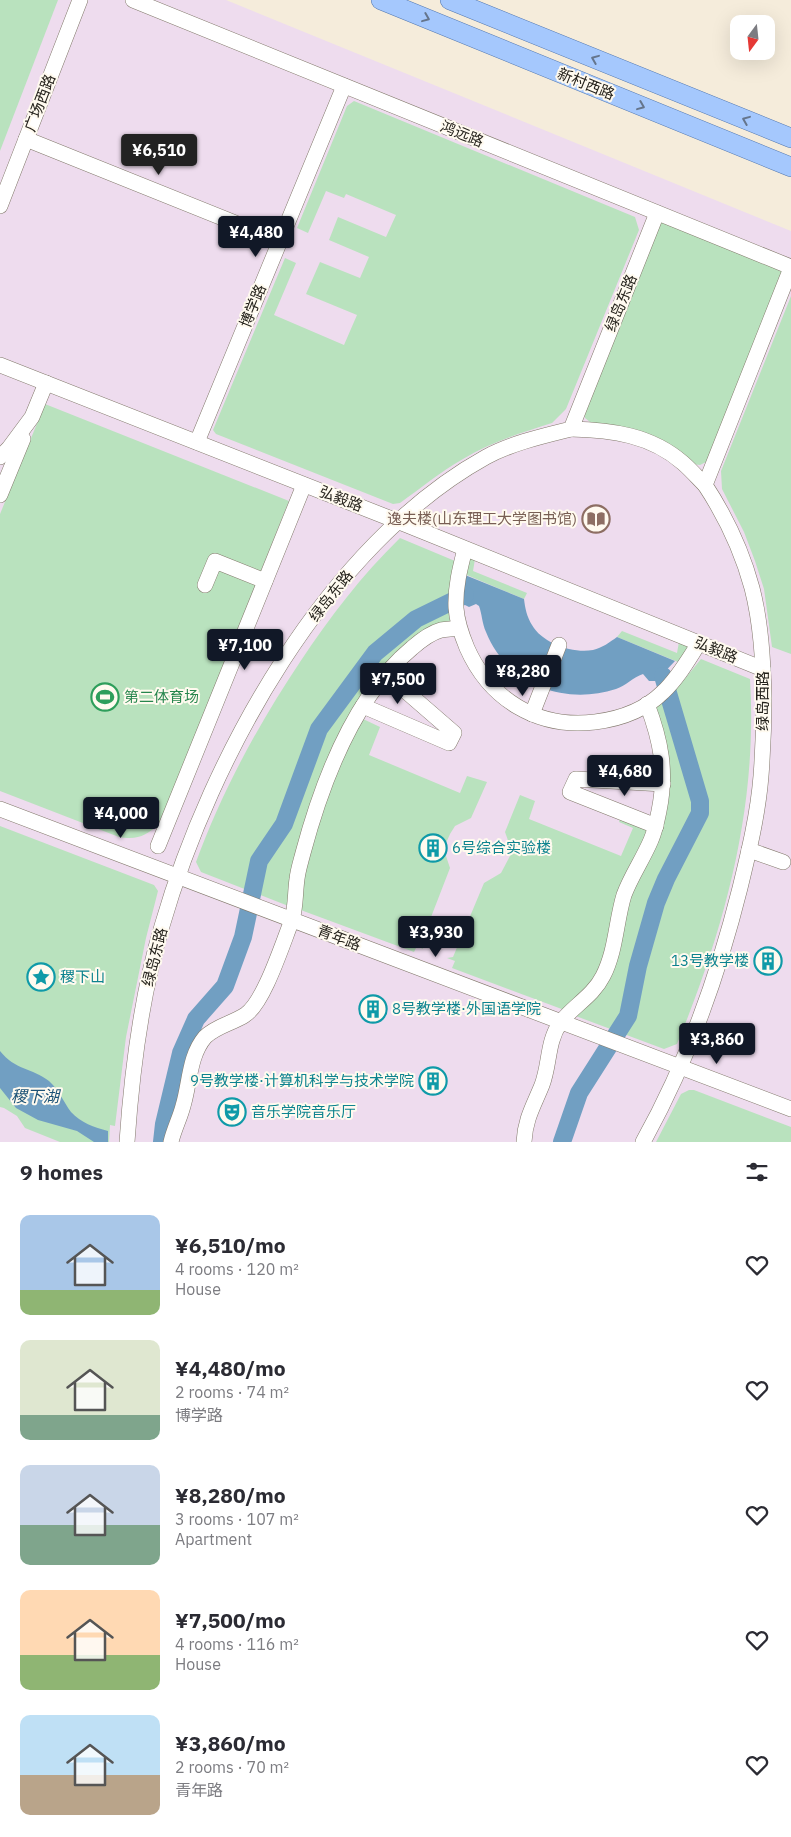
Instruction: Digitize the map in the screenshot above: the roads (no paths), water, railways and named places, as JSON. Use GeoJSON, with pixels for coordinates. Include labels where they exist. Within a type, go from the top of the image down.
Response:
{"type":"FeatureCollection","features":[{"type":"Feature","properties":{"kind":"main road","name":"新村西路"},"geometry":{"type":"LineString","coordinates":[[381,0],[407,3],[791,167]]}},
{"type":"Feature","properties":{"kind":"main road","name":"新村西路"},"geometry":{"type":"LineString","coordinates":[[450,0],[791,138]]}},
{"type":"Feature","properties":{"kind":"street","name":"广场西路"},"geometry":{"type":"LineString","coordinates":[[1,200],[80,0]]}},
{"type":"Feature","properties":{"kind":"street","name":"鸿远路"},"geometry":{"type":"LineString","coordinates":[[133,0],[791,268]]}},
{"type":"Feature","properties":{"kind":"street","name":"博学路"},"geometry":{"type":"LineString","coordinates":[[197,442],[344,86]]}},
{"type":"Feature","properties":{"kind":"street"},"geometry":{"type":"LineString","coordinates":[[26,139],[280,241]]}},
{"type":"Feature","properties":{"kind":"street","name":"绿岛东路"},"geometry":{"type":"LineString","coordinates":[[127,1142],[130,1089],[138,1029],[162,926],[178,876],[206,805],[228,758],[255,708],[284,660],[316,613],[344,577],[399,522],[451,478],[488,456],[535,438],[571,429],[657,213]]}},
{"type":"Feature","properties":{"kind":"street"},"geometry":{"type":"LineString","coordinates":[[705,485],[791,268]]}},
{"type":"Feature","properties":{"kind":"street","name":"弘毅路"},"geometry":{"type":"LineString","coordinates":[[0,365],[465,548],[764,669]]}},
{"type":"Feature","properties":{"kind":"street"},"geometry":{"type":"LineString","coordinates":[[0,495],[46,383]]}},
{"type":"Feature","properties":{"kind":"street"},"geometry":{"type":"LineString","coordinates":[[0,457],[32,417]]}},
{"type":"Feature","properties":{"kind":"street","name":"绿岛西路"},"geometry":{"type":"LineString","coordinates":[[571,429],[620,432],[663,448],[683,463],[705,485],[720,509],[742,555],[752,588],[760,627],[764,669],[764,721],[761,777],[749,850],[723,951],[707,998],[680,1067],[643,1142]]}},
{"type":"Feature","properties":{"kind":"street"},"geometry":{"type":"LineString","coordinates":[[158,846],[304,485]]}},
{"type":"Feature","properties":{"kind":"street"},"geometry":{"type":"LineString","coordinates":[[465,548],[458,574],[456,591],[459,628],[472,660],[481,674],[505,698],[532,714],[549,720],[582,724],[614,719],[631,713],[662,693],[675,679],[699,643]]}},
{"type":"Feature","properties":{"kind":"street"},"geometry":{"type":"LineString","coordinates":[[204,585],[216,561],[264,581]]}},
{"type":"Feature","properties":{"kind":"street"},"geometry":{"type":"LineString","coordinates":[[171,1142],[183,1106],[196,1052],[206,1037],[218,1028],[246,1015],[255,1005],[264,989],[295,910],[297,878],[312,822],[338,753],[363,706],[400,658],[419,642],[439,631],[459,628]]}},
{"type":"Feature","properties":{"kind":"street"},"geometry":{"type":"LineString","coordinates":[[532,714],[559,645]]}},
{"type":"Feature","properties":{"kind":"street"},"geometry":{"type":"LineString","coordinates":[[363,706],[449,743],[454,732],[386,674]]}},
{"type":"Feature","properties":{"kind":"street"},"geometry":{"type":"LineString","coordinates":[[524,1142],[527,1119],[542,1084],[554,1033],[561,1022],[595,990],[604,975],[610,958],[627,886],[645,854],[656,826],[663,784],[663,764],[660,745],[647,704]]}},
{"type":"Feature","properties":{"kind":"street"},"geometry":{"type":"LineString","coordinates":[[656,826],[570,792],[576,779],[663,784]]}},
{"type":"Feature","properties":{"kind":"street","name":"青年路"},"geometry":{"type":"LineString","coordinates":[[0,809],[791,1109]]}},
{"type":"Feature","properties":{"kind":"street"},"geometry":{"type":"LineString","coordinates":[[749,850],[783,862]]}},
{"type":"Feature","properties":{"kind":"water"},"geometry":{"type":"Polygon","coordinates":[[[465,575],[524,599],[532,625],[543,637],[559,646],[576,650],[593,650],[617,637],[675,661],[656,681],[649,681],[643,674],[620,688],[596,694],[576,695],[557,692],[539,686],[522,677],[495,650],[485,629],[479,606],[476,604],[469,607],[465,605],[465,575]]]}},
{"type":"Feature","properties":{"kind":"water","name":"稷下湖"},"geometry":{"type":"Polygon","coordinates":[[[0,1051],[12,1062],[49,1081],[75,1116],[88,1124],[108,1131],[108,1142],[94,1142],[77,1131],[38,1120],[16,1108],[0,1088],[0,1051]]]}},
{"type":"Feature","properties":{"kind":"waterway"},"geometry":{"type":"LineString","coordinates":[[162,1142],[164,1124],[181,1053],[196,1019],[225,986],[243,937],[259,861],[284,824],[319,729],[375,653],[416,619],[465,595]]}},
{"type":"Feature","properties":{"kind":"waterway"},"geometry":{"type":"LineString","coordinates":[[562,1142],[579,1093],[628,1016],[638,966],[656,903],[666,879],[700,813],[700,801],[663,676]]}},
{"type":"Feature","properties":{"kind":"place","name":"逸夫楼(山东理工大学图书馆)"},"geometry":{"type":"Point","coordinates":[596,519]}},
{"type":"Feature","properties":{"kind":"place","name":"第二体育场"},"geometry":{"type":"Point","coordinates":[105,697]}},
{"type":"Feature","properties":{"kind":"place","name":"6号综合实验楼"},"geometry":{"type":"Point","coordinates":[433,848]}},
{"type":"Feature","properties":{"kind":"place","name":"13号教学楼"},"geometry":{"type":"Point","coordinates":[768,961]}},
{"type":"Feature","properties":{"kind":"place","name":"稷下山"},"geometry":{"type":"Point","coordinates":[41,977]}},
{"type":"Feature","properties":{"kind":"place","name":"8号教学楼·外国语学院"},"geometry":{"type":"Point","coordinates":[373,1009]}},
{"type":"Feature","properties":{"kind":"place","name":"9号教学楼·计算机科学与技术学院"},"geometry":{"type":"Point","coordinates":[433,1081]}},
{"type":"Feature","properties":{"kind":"place","name":"音乐学院音乐厅"},"geometry":{"type":"Point","coordinates":[232,1112]}}]}
